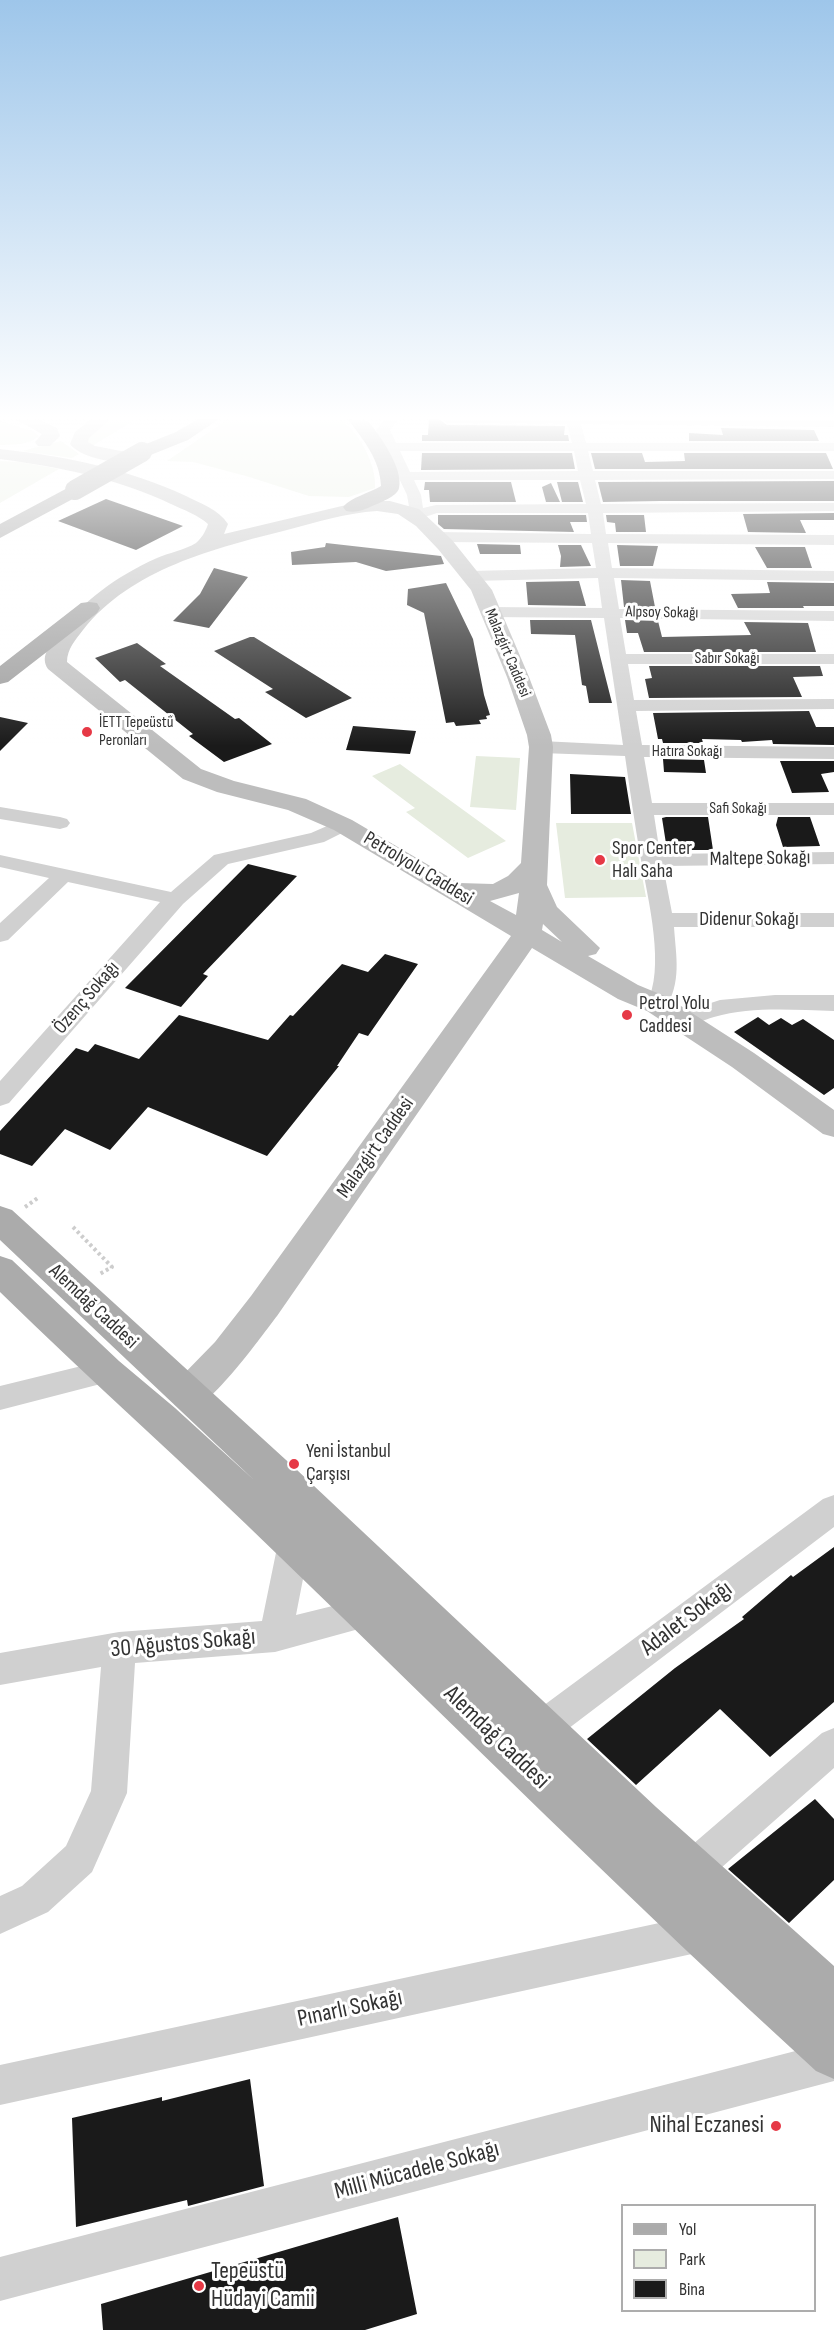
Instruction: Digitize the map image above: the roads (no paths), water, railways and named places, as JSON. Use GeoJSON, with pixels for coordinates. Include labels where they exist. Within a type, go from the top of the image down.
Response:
{"type":"FeatureCollection","features":[{"type":"Feature","properties":{"kind":"highway"},"geometry":{"type":"LineString","coordinates":[[0,677],[89,608]]}},
{"type":"Feature","properties":{"kind":"main road"},"geometry":{"type":"LineString","coordinates":[[204,546],[217,528]]}},
{"type":"Feature","properties":{"kind":"main road"},"geometry":{"type":"LineString","coordinates":[[89,608],[124,583],[153,567],[204,546],[269,528]]}},
{"type":"Feature","properties":{"kind":"main road","name":"Malazgirt Caddesi"},"geometry":{"type":"LineString","coordinates":[[175,1407],[228,1353],[264,1306],[520,945],[534,874],[541,747],[536,724],[491,612],[471,576],[431,528]]}},
{"type":"Feature","properties":{"kind":"main road","name":"Petrolyolu Caddesi"},"geometry":{"type":"LineString","coordinates":[[89,608],[56,652],[56,664],[192,774],[226,787],[297,804],[343,825],[451,890],[520,945]]}},
{"type":"Feature","properties":{"kind":"main road"},"geometry":{"type":"LineString","coordinates":[[451,890],[477,893],[506,890],[534,874]]}},
{"type":"Feature","properties":{"kind":"main road","name":"Malazgirt Caddesi"},"geometry":{"type":"LineString","coordinates":[[534,874],[544,911],[580,955]]}},
{"type":"Feature","properties":{"kind":"main road"},"geometry":{"type":"LineString","coordinates":[[520,945],[552,955],[580,955],[628,992],[670,1012],[743,1059],[834,1126]]}},
{"type":"Feature","properties":{"kind":"main road","name":"Alemdağ Caddesi"},"geometry":{"type":"LineString","coordinates":[[0,1219],[175,1407],[294,1544],[701,1933],[834,2053]]}},
{"type":"Feature","properties":{"kind":"main road","name":"Alemdağ Caddesi"},"geometry":{"type":"LineString","coordinates":[[0,1270],[106,1372],[175,1407],[321,1518],[540,1729],[768,1943],[834,1999]]}},
{"type":"Feature","properties":{"kind":"street"},"geometry":{"type":"LineString","coordinates":[[597,528],[620,659],[651,860],[663,920],[666,980],[663,994],[670,1012],[704,1010],[736,1003],[762,1001],[834,1003]]}},
{"type":"Feature","properties":{"kind":"street"},"geometry":{"type":"LineString","coordinates":[[437,537],[834,540]]}},
{"type":"Feature","properties":{"kind":"street"},"geometry":{"type":"LineString","coordinates":[[471,576],[605,573],[834,576]]}},
{"type":"Feature","properties":{"kind":"street","name":"Alpsoy Sokağı"},"geometry":{"type":"LineString","coordinates":[[491,612],[834,616]]}},
{"type":"Feature","properties":{"kind":"street","name":"Sabır Sokağı"},"geometry":{"type":"LineString","coordinates":[[620,659],[834,659]]}},
{"type":"Feature","properties":{"kind":"street"},"geometry":{"type":"LineString","coordinates":[[627,706],[834,704]]}},
{"type":"Feature","properties":{"kind":"street","name":"Hatıra Sokağı"},"geometry":{"type":"LineString","coordinates":[[541,747],[634,751],[834,753]]}},
{"type":"Feature","properties":{"kind":"street","name":"Safi Sokağı"},"geometry":{"type":"LineString","coordinates":[[643,809],[834,808]]}},
{"type":"Feature","properties":{"kind":"street"},"geometry":{"type":"LineString","coordinates":[[0,813],[60,823]]}},
{"type":"Feature","properties":{"kind":"street","name":"Özenç Sokağı"},"geometry":{"type":"LineString","coordinates":[[0,1097],[175,899],[221,859],[318,838],[343,825]]}},
{"type":"Feature","properties":{"kind":"street","name":"Maltepe Sokağı"},"geometry":{"type":"LineString","coordinates":[[651,860],[834,858]]}},
{"type":"Feature","properties":{"kind":"street"},"geometry":{"type":"LineString","coordinates":[[0,861],[175,899]]}},
{"type":"Feature","properties":{"kind":"street"},"geometry":{"type":"LineString","coordinates":[[0,935],[64,875]]}},
{"type":"Feature","properties":{"kind":"street","name":"Didenur Sokağı"},"geometry":{"type":"LineString","coordinates":[[663,920],[834,920]]}},
{"type":"Feature","properties":{"kind":"street"},"geometry":{"type":"LineString","coordinates":[[0,1398],[106,1372]]}},
{"type":"Feature","properties":{"kind":"street","name":"Adalet Sokağı"},"geometry":{"type":"LineString","coordinates":[[540,1729],[834,1509]]}},
{"type":"Feature","properties":{"kind":"street"},"geometry":{"type":"LineString","coordinates":[[275,1636],[294,1544]]}},
{"type":"Feature","properties":{"kind":"street","name":"30 Ağustos Sokağı"},"geometry":{"type":"LineString","coordinates":[[0,1669],[119,1648],[275,1636],[365,1613]]}},
{"type":"Feature","properties":{"kind":"street"},"geometry":{"type":"LineString","coordinates":[[0,1915],[35,1899],[79,1859],[109,1792],[119,1648]]}},
{"type":"Feature","properties":{"kind":"street"},"geometry":{"type":"LineString","coordinates":[[691,1870],[834,1745]]}},
{"type":"Feature","properties":{"kind":"street","name":"Pınarlı Sokağı"},"geometry":{"type":"LineString","coordinates":[[0,2085],[701,1933]]}},
{"type":"Feature","properties":{"kind":"street","name":"Milli Mücadele Sokağı"},"geometry":{"type":"LineString","coordinates":[[0,2279],[834,2061]]}},
{"type":"Feature","properties":{"kind":"place","name":"İETT Tepeüstü Peronları"},"geometry":{"type":"Point","coordinates":[87,732]}},
{"type":"Feature","properties":{"kind":"place","name":"Spor Center Halı Saha"},"geometry":{"type":"Point","coordinates":[600,860]}},
{"type":"Feature","properties":{"kind":"place","name":"Petrol Yolu Caddesi"},"geometry":{"type":"Point","coordinates":[627,1015]}},
{"type":"Feature","properties":{"kind":"place","name":"Yeni İstanbul Çarşısı"},"geometry":{"type":"Point","coordinates":[294,1464]}},
{"type":"Feature","properties":{"kind":"place","name":"Nihal Eczanesi"},"geometry":{"type":"Point","coordinates":[776,2126]}},
{"type":"Feature","properties":{"kind":"place","name":"Tepeüstü Hüdayi Camii"},"geometry":{"type":"Point","coordinates":[199,2286]}}]}
